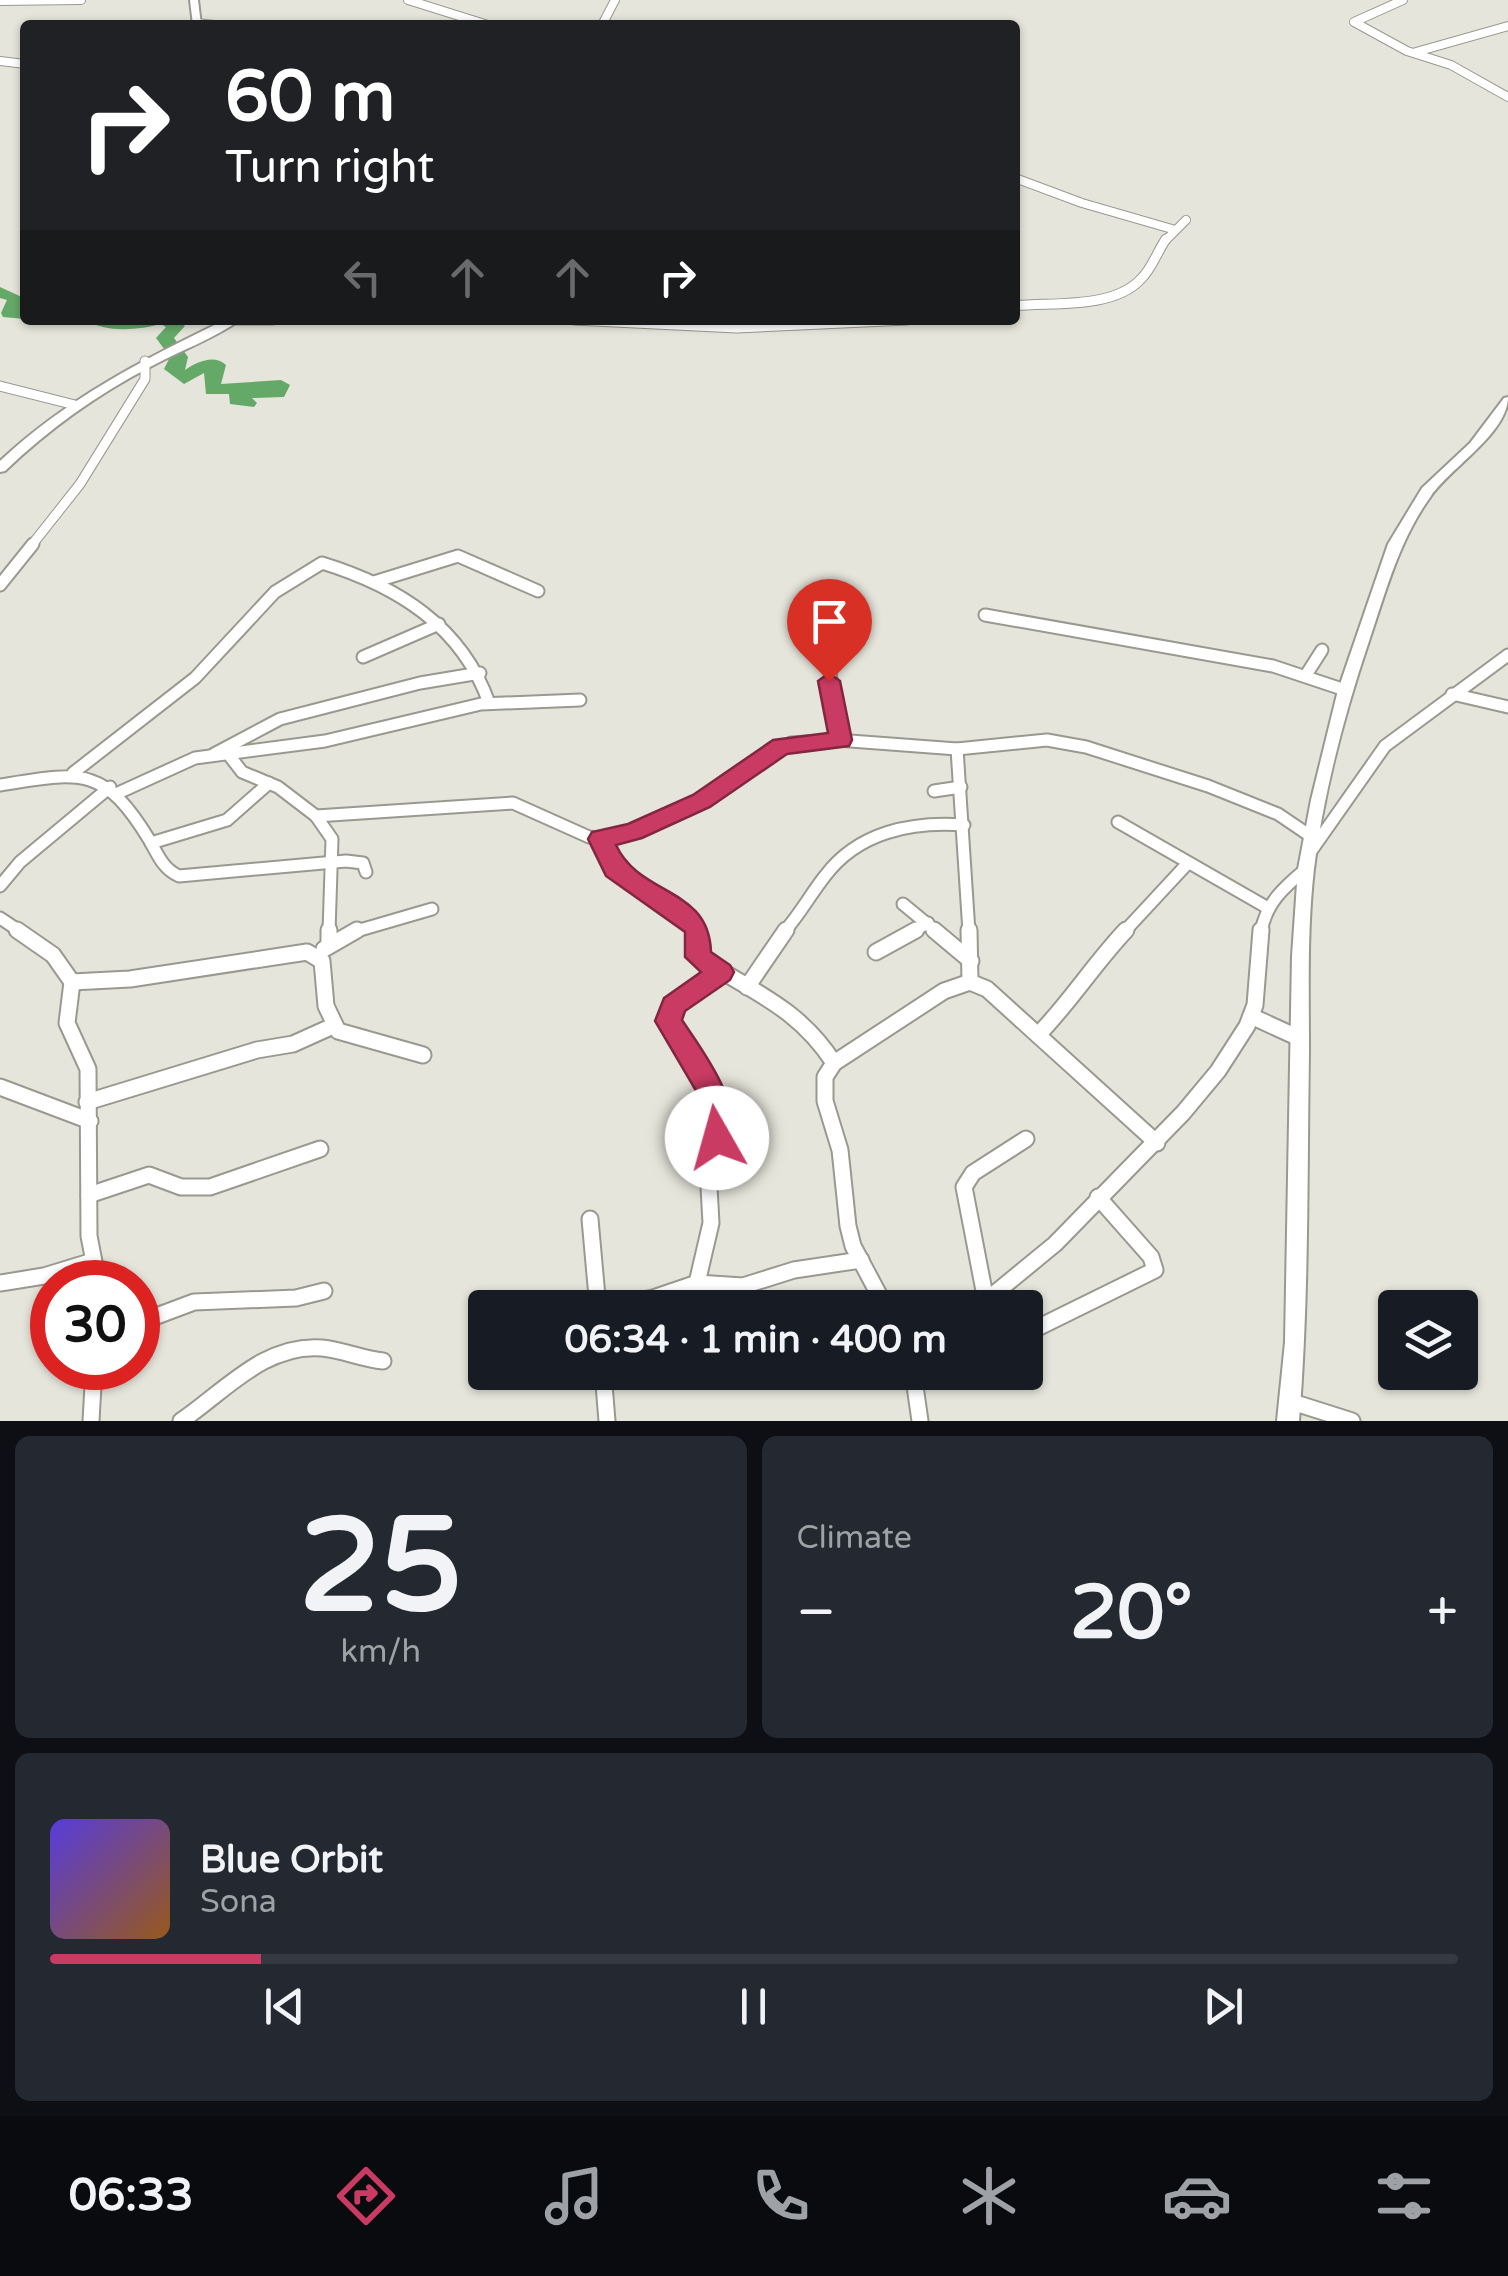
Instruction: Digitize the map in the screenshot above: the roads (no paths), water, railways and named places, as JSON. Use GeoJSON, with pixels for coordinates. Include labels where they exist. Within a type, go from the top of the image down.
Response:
{"type":"FeatureCollection","features":[{"type":"Feature","properties":{"kind":"street"},"geometry":{"type":"LineString","coordinates":[[0,1],[80,0]]}},
{"type":"Feature","properties":{"kind":"street"},"geometry":{"type":"LineString","coordinates":[[408,0],[472,20]]}},
{"type":"Feature","properties":{"kind":"street"},"geometry":{"type":"LineString","coordinates":[[1403,0],[1354,22],[1508,97]]}},
{"type":"Feature","properties":{"kind":"street"},"geometry":{"type":"LineString","coordinates":[[1412,53],[1508,30]]}},
{"type":"Feature","properties":{"kind":"street"},"geometry":{"type":"LineString","coordinates":[[1436,47],[1439,61]]}},
{"type":"Feature","properties":{"kind":"street"},"geometry":{"type":"LineString","coordinates":[[1020,180],[1172,229]]}},
{"type":"Feature","properties":{"kind":"street"},"geometry":{"type":"LineString","coordinates":[[1020,305],[1128,290],[1139,282],[1164,236],[1186,220]]}},
{"type":"Feature","properties":{"kind":"street"},"geometry":{"type":"LineString","coordinates":[[0,468],[75,404],[145,361],[222,325]]}},
{"type":"Feature","properties":{"kind":"street"},"geometry":{"type":"LineString","coordinates":[[676,325],[801,325]]}},
{"type":"Feature","properties":{"kind":"street"},"geometry":{"type":"LineString","coordinates":[[0,585],[80,484],[145,379],[145,361]]}},
{"type":"Feature","properties":{"kind":"street"},"geometry":{"type":"LineString","coordinates":[[0,386],[75,404]]}},
{"type":"Feature","properties":{"kind":"street"},"geometry":{"type":"LineString","coordinates":[[1288,1421],[1295,1342],[1300,1038],[1309,854],[1345,690],[1395,544],[1427,491],[1474,446],[1508,401]]}},
{"type":"Feature","properties":{"kind":"street"},"geometry":{"type":"LineString","coordinates":[[373,582],[458,556],[538,591]]}},
{"type":"Feature","properties":{"kind":"street"},"geometry":{"type":"LineString","coordinates":[[73,774],[195,678],[275,592],[314,564],[336,566],[373,582],[438,624],[480,673],[489,704]]}},
{"type":"Feature","properties":{"kind":"street"},"geometry":{"type":"LineString","coordinates":[[805,604],[826,648],[841,740]]}},
{"type":"Feature","properties":{"kind":"street"},"geometry":{"type":"LineString","coordinates":[[984,615],[1130,639],[1306,675],[1345,690]]}},
{"type":"Feature","properties":{"kind":"street"},"geometry":{"type":"LineString","coordinates":[[363,657],[438,624]]}},
{"type":"Feature","properties":{"kind":"street"},"geometry":{"type":"LineString","coordinates":[[1306,675],[1322,650]]}},
{"type":"Feature","properties":{"kind":"street"},"geometry":{"type":"LineString","coordinates":[[1002,1290],[1157,1143],[1215,1074],[1251,1016],[1258,989],[1258,943],[1268,908],[1385,746],[1508,655]]}},
{"type":"Feature","properties":{"kind":"street"},"geometry":{"type":"LineString","coordinates":[[212,756],[280,719],[430,680],[480,673]]}},
{"type":"Feature","properties":{"kind":"street"},"geometry":{"type":"LineString","coordinates":[[1452,694],[1508,707]]}},
{"type":"Feature","properties":{"kind":"street"},"geometry":{"type":"LineString","coordinates":[[0,886],[20,862],[114,790],[182,763],[324,740],[489,704],[580,700]]}},
{"type":"Feature","properties":{"kind":"street"},"geometry":{"type":"LineString","coordinates":[[316,816],[513,803],[601,839],[633,832],[702,801],[782,746],[841,740],[892,747],[958,749],[1047,740],[1086,747],[1278,814],[1309,854]]}},
{"type":"Feature","properties":{"kind":"street"},"geometry":{"type":"LineString","coordinates":[[958,749],[970,982]]}},
{"type":"Feature","properties":{"kind":"street"},"geometry":{"type":"LineString","coordinates":[[229,755],[242,772],[269,783],[316,816],[331,836],[329,944]]}},
{"type":"Feature","properties":{"kind":"street"},"geometry":{"type":"LineString","coordinates":[[0,785],[73,774],[95,778],[114,790],[163,867],[179,876],[217,876],[330,861],[359,861],[366,872]]}},
{"type":"Feature","properties":{"kind":"street"},"geometry":{"type":"LineString","coordinates":[[151,843],[227,820],[269,783]]}},
{"type":"Feature","properties":{"kind":"street"},"geometry":{"type":"LineString","coordinates":[[934,791],[961,787]]}},
{"type":"Feature","properties":{"kind":"street"},"geometry":{"type":"LineString","coordinates":[[747,987],[760,958],[802,912],[825,874],[854,848],[913,822],[964,824]]}},
{"type":"Feature","properties":{"kind":"street"},"geometry":{"type":"LineString","coordinates":[[1118,822],[1268,908]]}},
{"type":"Feature","properties":{"kind":"street"},"geometry":{"type":"LineString","coordinates":[[601,839],[614,869],[690,920],[698,930],[698,957],[794,1010],[814,1030],[834,1062]]}},
{"type":"Feature","properties":{"kind":"street"},"geometry":{"type":"LineString","coordinates":[[1038,1035],[1060,1012],[1084,975],[1188,863]]}},
{"type":"Feature","properties":{"kind":"street"},"geometry":{"type":"LineString","coordinates":[[902,904],[971,960]]}},
{"type":"Feature","properties":{"kind":"street"},"geometry":{"type":"LineString","coordinates":[[72,982],[130,979],[285,954],[317,955],[357,930],[432,909]]}},
{"type":"Feature","properties":{"kind":"street"},"geometry":{"type":"LineString","coordinates":[[0,918],[53,955],[72,982],[67,1023],[88,1069],[93,1260]]}},
{"type":"Feature","properties":{"kind":"street"},"geometry":{"type":"LineString","coordinates":[[876,952],[928,924]]}},
{"type":"Feature","properties":{"kind":"street"},"geometry":{"type":"LineString","coordinates":[[317,955],[322,961],[323,994],[333,1026],[346,1036],[423,1054]]}},
{"type":"Feature","properties":{"kind":"street"},"geometry":{"type":"LineString","coordinates":[[697,1283],[711,1223],[708,1169],[717,1138],[717,1111],[708,1083],[668,1021],[673,1005],[721,972]]}},
{"type":"Feature","properties":{"kind":"street"},"geometry":{"type":"LineString","coordinates":[[877,1290],[848,1226],[839,1145],[825,1101],[825,1077],[834,1062],[874,1040],[929,999],[970,982],[986,989],[1157,1143]]}},
{"type":"Feature","properties":{"kind":"street"},"geometry":{"type":"LineString","coordinates":[[1251,1016],[1300,1038]]}},
{"type":"Feature","properties":{"kind":"street"},"geometry":{"type":"LineString","coordinates":[[87,1102],[258,1050],[293,1044],[333,1026]]}},
{"type":"Feature","properties":{"kind":"street"},"geometry":{"type":"LineString","coordinates":[[0,1087],[90,1121]]}},
{"type":"Feature","properties":{"kind":"street"},"geometry":{"type":"LineString","coordinates":[[984,1290],[964,1187],[973,1173],[1026,1139]]}},
{"type":"Feature","properties":{"kind":"street"},"geometry":{"type":"LineString","coordinates":[[89,1195],[150,1176],[181,1187],[210,1187],[320,1149]]}},
{"type":"Feature","properties":{"kind":"street"},"geometry":{"type":"LineString","coordinates":[[1043,1325],[1155,1270],[1151,1257],[1098,1197]]}},
{"type":"Feature","properties":{"kind":"street"},"geometry":{"type":"LineString","coordinates":[[590,1218],[598,1308],[652,1298],[697,1283],[743,1286],[794,1270],[861,1260]]}},
{"type":"Feature","properties":{"kind":"street"},"geometry":{"type":"LineString","coordinates":[[0,1283],[30,1278]]}},
{"type":"Feature","properties":{"kind":"street"},"geometry":{"type":"LineString","coordinates":[[160,1314],[194,1302],[296,1298],[324,1291]]}},
{"type":"Feature","properties":{"kind":"street"},"geometry":{"type":"LineString","coordinates":[[181,1421],[216,1397],[243,1370],[288,1352],[324,1349],[383,1361]]}},
{"type":"Feature","properties":{"kind":"street"},"geometry":{"type":"LineString","coordinates":[[90,1421],[92,1390]]}},
{"type":"Feature","properties":{"kind":"street"},"geometry":{"type":"LineString","coordinates":[[604,1390],[606,1421]]}},
{"type":"Feature","properties":{"kind":"street"},"geometry":{"type":"LineString","coordinates":[[916,1390],[920,1421]]}},
{"type":"Feature","properties":{"kind":"street"},"geometry":{"type":"LineString","coordinates":[[1289,1402],[1326,1417],[1352,1421]]}},
{"type":"Feature","properties":{"kind":"waterway"},"geometry":{"type":"LineString","coordinates":[[0,292],[16,298],[9,313],[20,314]]}},
{"type":"Feature","properties":{"kind":"waterway"},"geometry":{"type":"LineString","coordinates":[[174,325],[165,338],[179,357],[173,369],[184,379],[202,366],[217,365],[211,376],[212,390],[281,385],[278,393],[238,393],[236,400],[248,403]]}}]}
